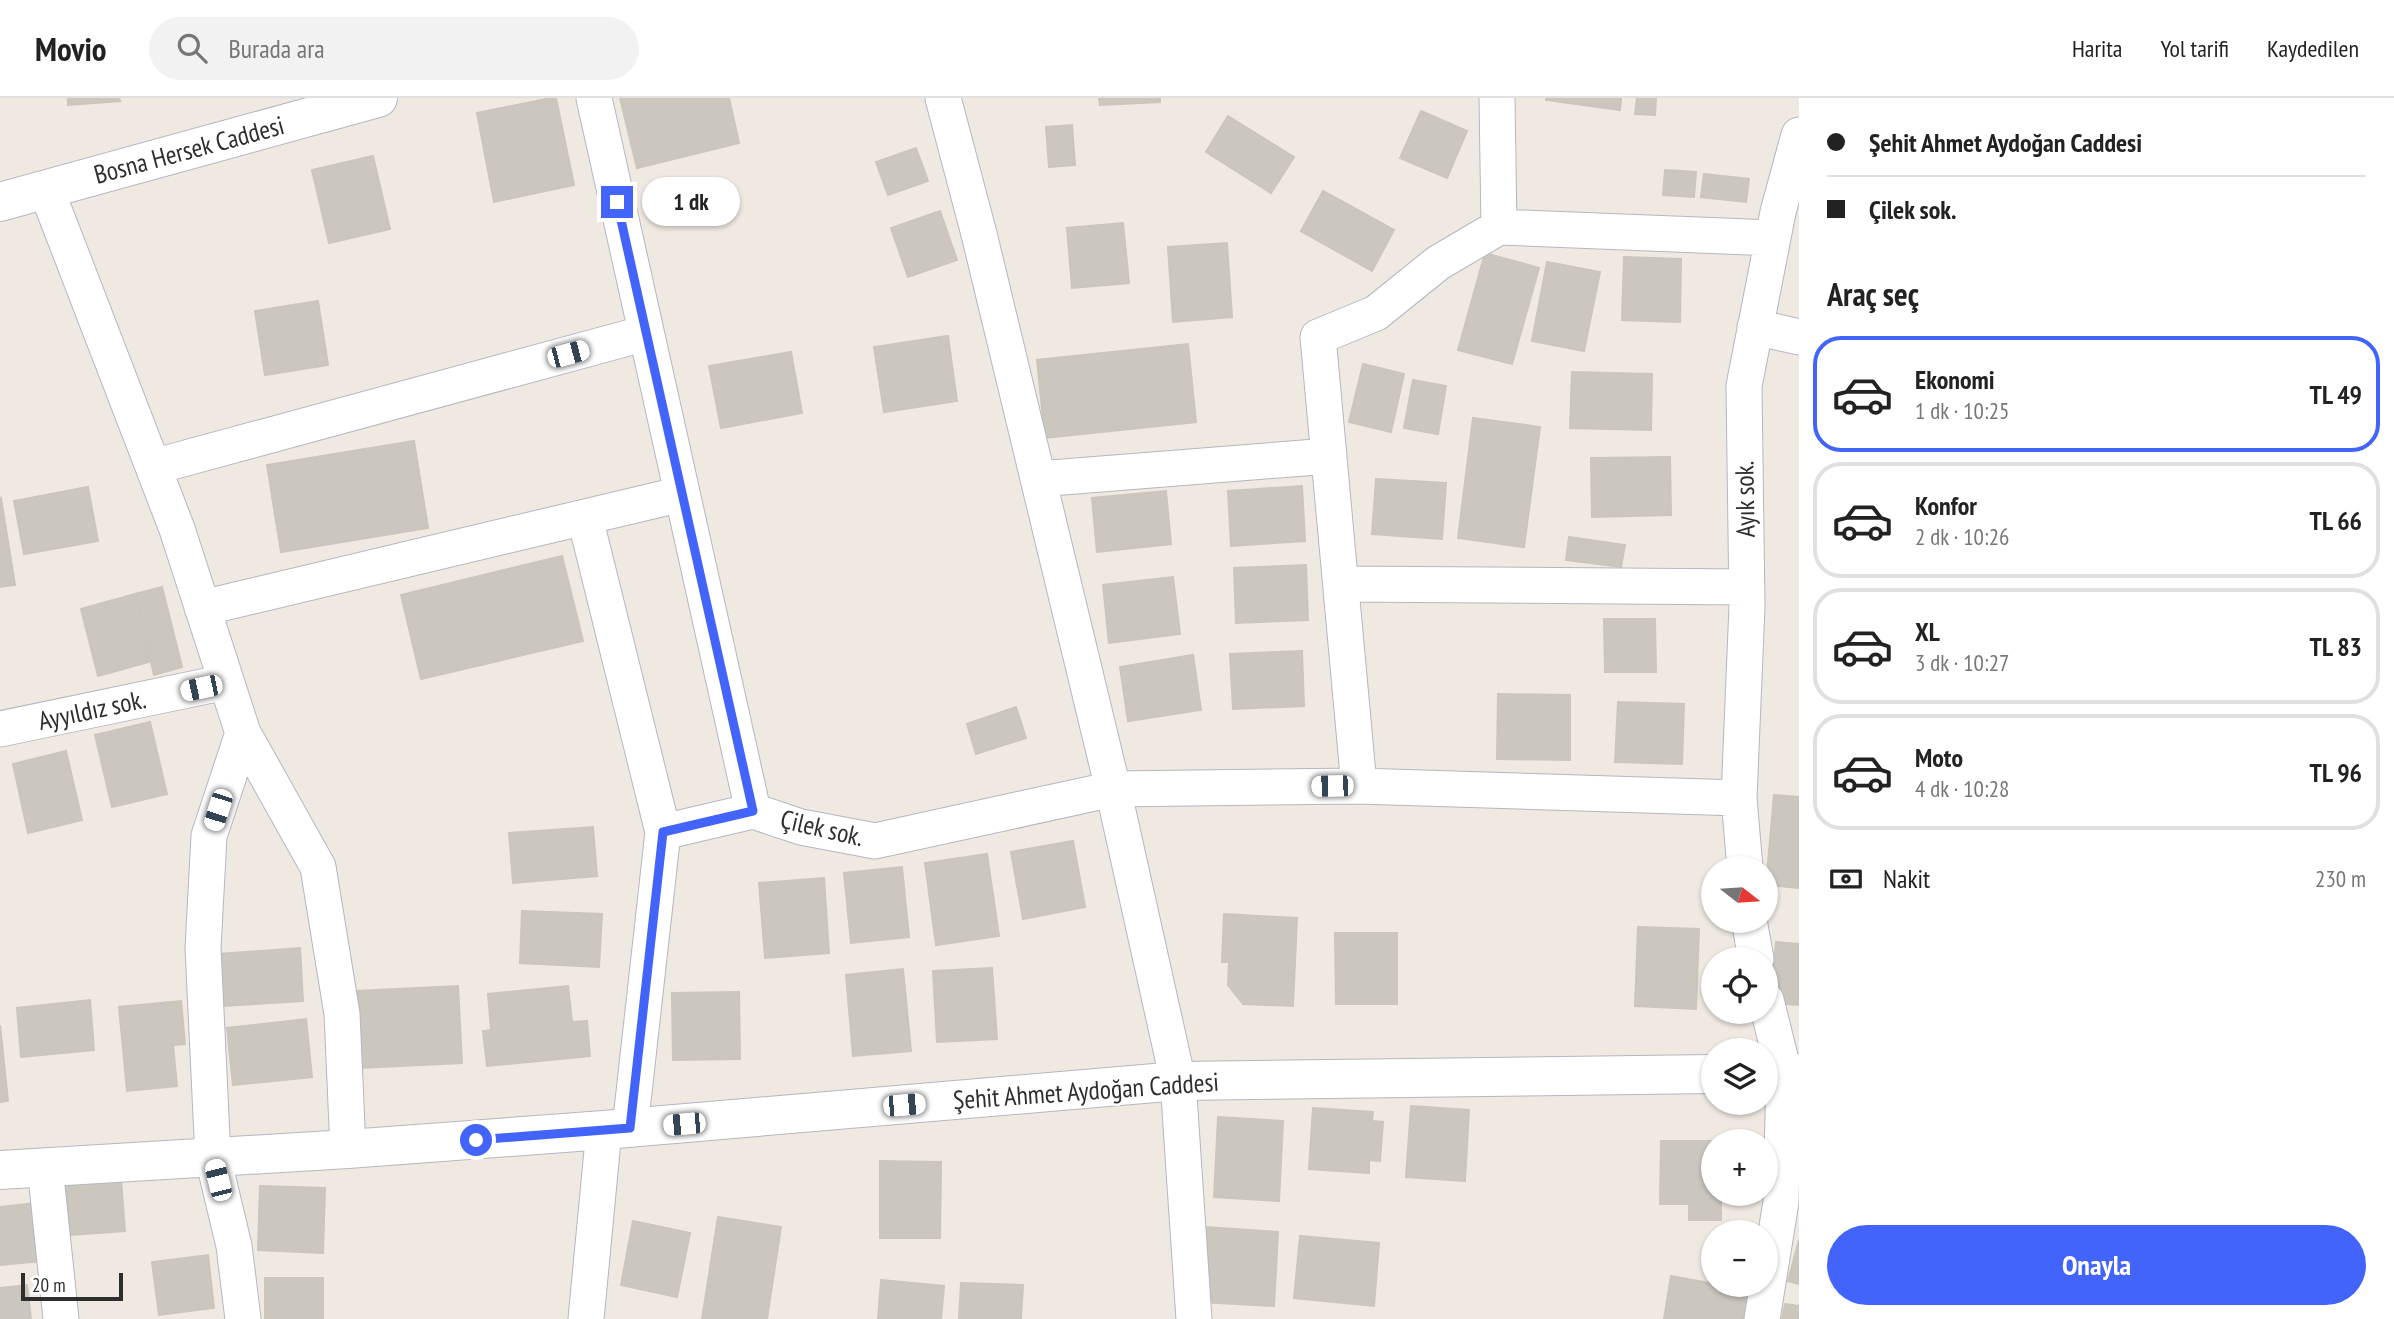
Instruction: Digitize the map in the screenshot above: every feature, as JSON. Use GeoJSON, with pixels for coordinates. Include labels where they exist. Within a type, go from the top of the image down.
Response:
{"type":"FeatureCollection","features":[{"type":"Feature","properties":{"kind":"street","name":"Bosna Hersek Caddesi"},"geometry":{"type":"LineString","coordinates":[[0,202],[378,98]]}},
{"type":"Feature","properties":{"kind":"street","name":"Çilek sok."},"geometry":{"type":"LineString","coordinates":[[594,98],[753,811],[801,827],[875,841],[1113,789],[1359,786],[1739,798]]}},
{"type":"Feature","properties":{"kind":"street"},"geometry":{"type":"LineString","coordinates":[[943,98],[979,234],[1113,789],[1178,1081],[1194,1319]]}},
{"type":"Feature","properties":{"kind":"street"},"geometry":{"type":"LineString","coordinates":[[1497,98],[1499,227]]}},
{"type":"Feature","properties":{"kind":"street","name":"Ayık sok."},"geometry":{"type":"LineString","coordinates":[[1744,856],[1739,798],[1746,587],[1744,386],[1773,238],[1799,135]]}},
{"type":"Feature","properties":{"kind":"street"},"geometry":{"type":"LineString","coordinates":[[46,189],[177,529],[243,733],[318,867],[342,1014],[348,1149]]}},
{"type":"Feature","properties":{"kind":"street"},"geometry":{"type":"LineString","coordinates":[[1359,786],[1318,337],[1376,313],[1438,263],[1499,227],[1773,238]]}},
{"type":"Feature","properties":{"kind":"street"},"geometry":{"type":"LineString","coordinates":[[1755,327],[1799,337]]}},
{"type":"Feature","properties":{"kind":"street"},"geometry":{"type":"LineString","coordinates":[[153,467],[646,332]]}},
{"type":"Feature","properties":{"kind":"street"},"geometry":{"type":"LineString","coordinates":[[1038,479],[1329,456]]}},
{"type":"Feature","properties":{"kind":"street"},"geometry":{"type":"LineString","coordinates":[[202,608],[682,495]]}},
{"type":"Feature","properties":{"kind":"street"},"geometry":{"type":"LineString","coordinates":[[585,518],[663,832],[586,1319]]}},
{"type":"Feature","properties":{"kind":"street"},"geometry":{"type":"LineString","coordinates":[[1341,584],[1746,587]]}},
{"type":"Feature","properties":{"kind":"street","name":"Ayyıldız sok."},"geometry":{"type":"LineString","coordinates":[[0,729],[226,682]]}},
{"type":"Feature","properties":{"kind":"street"},"geometry":{"type":"LineString","coordinates":[[243,733],[209,836],[203,948],[213,1158],[234,1246],[243,1319]]}},
{"type":"Feature","properties":{"kind":"street"},"geometry":{"type":"LineString","coordinates":[[663,832],[753,811]]}},
{"type":"Feature","properties":{"kind":"street"},"geometry":{"type":"LineString","coordinates":[[1762,1319],[1781,1202],[1783,1073],[1772,1024]]}},
{"type":"Feature","properties":{"kind":"street","name":"Şehit Ahmet Aydoğan Caddesi"},"geometry":{"type":"LineString","coordinates":[[0,1170],[213,1158],[617,1129],[1178,1081],[1701,1074]]}},
{"type":"Feature","properties":{"kind":"street"},"geometry":{"type":"LineString","coordinates":[[45,1167],[61,1319]]}},
{"type":"Feature","properties":{"kind":"building"},"geometry":{"type":"Polygon","coordinates":[[[68,98],[119,98],[120,101],[68,105],[68,98]]]}},
{"type":"Feature","properties":{"kind":"building"},"geometry":{"type":"Polygon","coordinates":[[[556,98],[574,185],[494,202],[477,113],[556,98]]]}},
{"type":"Feature","properties":{"kind":"building"},"geometry":{"type":"Polygon","coordinates":[[[620,98],[729,98],[739,143],[637,168],[620,98]]]}},
{"type":"Feature","properties":{"kind":"building"},"geometry":{"type":"Polygon","coordinates":[[[1099,98],[1160,98],[1160,102],[1100,105],[1099,98]]]}},
{"type":"Feature","properties":{"kind":"building"},"geometry":{"type":"Polygon","coordinates":[[[1546,98],[1621,98],[1620,110],[1546,98]]]}},
{"type":"Feature","properties":{"kind":"building"},"geometry":{"type":"Polygon","coordinates":[[[1637,98],[1656,98],[1655,115],[1635,114],[1637,98]]]}},
{"type":"Feature","properties":{"kind":"building"},"geometry":{"type":"Polygon","coordinates":[[[1421,111],[1467,131],[1447,178],[1400,158],[1421,111]]]}},
{"type":"Feature","properties":{"kind":"building"},"geometry":{"type":"Polygon","coordinates":[[[1228,116],[1294,157],[1271,193],[1206,152],[1228,116]]]}},
{"type":"Feature","properties":{"kind":"building"},"geometry":{"type":"Polygon","coordinates":[[[1072,125],[1075,165],[1049,167],[1046,127],[1072,125]]]}},
{"type":"Feature","properties":{"kind":"building"},"geometry":{"type":"Polygon","coordinates":[[[916,148],[928,181],[888,195],[876,162],[916,148]]]}},
{"type":"Feature","properties":{"kind":"building"},"geometry":{"type":"Polygon","coordinates":[[[373,156],[390,229],[329,243],[312,170],[373,156]]]}},
{"type":"Feature","properties":{"kind":"building"},"geometry":{"type":"Polygon","coordinates":[[[1665,170],[1696,172],[1694,197],[1663,195],[1665,170]]]}},
{"type":"Feature","properties":{"kind":"building"},"geometry":{"type":"Polygon","coordinates":[[[1704,174],[1749,179],[1746,202],[1701,197],[1704,174]]]}},
{"type":"Feature","properties":{"kind":"building"},"geometry":{"type":"Polygon","coordinates":[[[1323,191],[1394,230],[1372,271],[1301,231],[1323,191]]]}},
{"type":"Feature","properties":{"kind":"building"},"geometry":{"type":"Polygon","coordinates":[[[940,211],[957,260],[908,277],[891,228],[940,211]]]}},
{"type":"Feature","properties":{"kind":"building"},"geometry":{"type":"Polygon","coordinates":[[[1123,223],[1129,283],[1072,288],[1067,228],[1123,223]]]}},
{"type":"Feature","properties":{"kind":"building"},"geometry":{"type":"Polygon","coordinates":[[[1227,243],[1232,317],[1173,322],[1168,247],[1227,243]]]}},
{"type":"Feature","properties":{"kind":"building"},"geometry":{"type":"Polygon","coordinates":[[[1485,253],[1539,268],[1512,364],[1458,350],[1485,253]]]}},
{"type":"Feature","properties":{"kind":"building"},"geometry":{"type":"Polygon","coordinates":[[[1624,257],[1681,259],[1680,322],[1622,320],[1624,257]]]}},
{"type":"Feature","properties":{"kind":"building"},"geometry":{"type":"Polygon","coordinates":[[[1547,262],[1600,272],[1584,351],[1532,341],[1547,262]]]}},
{"type":"Feature","properties":{"kind":"building"},"geometry":{"type":"Polygon","coordinates":[[[318,301],[328,365],[265,375],[255,311],[318,301]]]}},
{"type":"Feature","properties":{"kind":"building"},"geometry":{"type":"Polygon","coordinates":[[[948,336],[957,401],[884,412],[874,347],[948,336]]]}},
{"type":"Feature","properties":{"kind":"building"},"geometry":{"type":"Polygon","coordinates":[[[1188,344],[1196,422],[1045,438],[1037,360],[1188,344]]]}},
{"type":"Feature","properties":{"kind":"building"},"geometry":{"type":"Polygon","coordinates":[[[791,352],[802,413],[721,428],[709,366],[791,352]]]}},
{"type":"Feature","properties":{"kind":"building"},"geometry":{"type":"Polygon","coordinates":[[[1363,364],[1404,374],[1391,432],[1349,422],[1363,364]]]}},
{"type":"Feature","properties":{"kind":"building"},"geometry":{"type":"Polygon","coordinates":[[[1572,372],[1652,374],[1651,430],[1570,428],[1572,372]]]}},
{"type":"Feature","properties":{"kind":"building"},"geometry":{"type":"Polygon","coordinates":[[[1413,380],[1446,386],[1438,434],[1404,428],[1413,380]]]}},
{"type":"Feature","properties":{"kind":"building"},"geometry":{"type":"Polygon","coordinates":[[[1473,418],[1540,427],[1524,547],[1458,538],[1473,418]]]}},
{"type":"Feature","properties":{"kind":"building"},"geometry":{"type":"Polygon","coordinates":[[[414,441],[428,528],[281,552],[267,465],[414,441]]]}},
{"type":"Feature","properties":{"kind":"building"},"geometry":{"type":"Polygon","coordinates":[[[1670,457],[1671,515],[1592,517],[1591,458],[1670,457]]]}},
{"type":"Feature","properties":{"kind":"building"},"geometry":{"type":"Polygon","coordinates":[[[1376,479],[1446,483],[1442,539],[1372,534],[1376,479]]]}},
{"type":"Feature","properties":{"kind":"building"},"geometry":{"type":"Polygon","coordinates":[[[1302,486],[1305,541],[1231,546],[1228,491],[1302,486]]]}},
{"type":"Feature","properties":{"kind":"building"},"geometry":{"type":"Polygon","coordinates":[[[88,487],[98,541],[24,554],[14,501],[88,487]]]}},
{"type":"Feature","properties":{"kind":"building"},"geometry":{"type":"Polygon","coordinates":[[[1166,491],[1171,544],[1097,552],[1092,498],[1166,491]]]}},
{"type":"Feature","properties":{"kind":"building"},"geometry":{"type":"Polygon","coordinates":[[[0,499],[15,585],[0,587],[0,499]]]}},
{"type":"Feature","properties":{"kind":"building"},"geometry":{"type":"Polygon","coordinates":[[[1569,537],[1625,545],[1621,567],[1566,560],[1569,537]]]}},
{"type":"Feature","properties":{"kind":"building"},"geometry":{"type":"Polygon","coordinates":[[[562,556],[583,641],[421,679],[401,595],[562,556]]]}},
{"type":"Feature","properties":{"kind":"building"},"geometry":{"type":"Polygon","coordinates":[[[1306,565],[1308,620],[1236,623],[1234,568],[1306,565]]]}},
{"type":"Feature","properties":{"kind":"building"},"geometry":{"type":"Polygon","coordinates":[[[1173,577],[1180,634],[1109,643],[1103,585],[1173,577]]]}},
{"type":"Feature","properties":{"kind":"building"},"geometry":{"type":"Polygon","coordinates":[[[162,587],[182,667],[154,675],[135,594],[162,587]]]}},
{"type":"Feature","properties":{"kind":"building"},"geometry":{"type":"Polygon","coordinates":[[[135,594],[152,661],[98,676],[81,609],[135,594]]]}},
{"type":"Feature","properties":{"kind":"building"},"geometry":{"type":"Polygon","coordinates":[[[1604,619],[1655,619],[1656,672],[1605,672],[1604,619]]]}},
{"type":"Feature","properties":{"kind":"building"},"geometry":{"type":"Polygon","coordinates":[[[1302,651],[1304,706],[1233,709],[1230,654],[1302,651]]]}},
{"type":"Feature","properties":{"kind":"building"},"geometry":{"type":"Polygon","coordinates":[[[1193,655],[1201,710],[1128,721],[1120,667],[1193,655]]]}},
{"type":"Feature","properties":{"kind":"building"},"geometry":{"type":"Polygon","coordinates":[[[1498,694],[1570,695],[1570,760],[1497,759],[1498,694]]]}},
{"type":"Feature","properties":{"kind":"building"},"geometry":{"type":"Polygon","coordinates":[[[1618,702],[1684,704],[1682,764],[1615,762],[1618,702]]]}},
{"type":"Feature","properties":{"kind":"building"},"geometry":{"type":"Polygon","coordinates":[[[1016,707],[1026,738],[976,754],[967,724],[1016,707]]]}},
{"type":"Feature","properties":{"kind":"building"},"geometry":{"type":"Polygon","coordinates":[[[150,722],[167,794],[112,807],[95,735],[150,722]]]}},
{"type":"Feature","properties":{"kind":"building"},"geometry":{"type":"Polygon","coordinates":[[[66,751],[82,820],[28,833],[13,764],[66,751]]]}},
{"type":"Feature","properties":{"kind":"building"},"geometry":{"type":"Polygon","coordinates":[[[1774,795],[1799,797],[1799,888],[1778,886],[1778,856],[1769,856],[1774,795]]]}},
{"type":"Feature","properties":{"kind":"building"},"geometry":{"type":"Polygon","coordinates":[[[593,827],[597,876],[513,883],[509,833],[593,827]]]}},
{"type":"Feature","properties":{"kind":"building"},"geometry":{"type":"Polygon","coordinates":[[[1073,841],[1085,907],[1023,919],[1011,852],[1073,841]]]}},
{"type":"Feature","properties":{"kind":"building"},"geometry":{"type":"Polygon","coordinates":[[[987,854],[999,936],[936,945],[925,863],[987,854]]]}},
{"type":"Feature","properties":{"kind":"building"},"geometry":{"type":"Polygon","coordinates":[[[902,867],[909,937],[851,943],[844,873],[902,867]]]}},
{"type":"Feature","properties":{"kind":"building"},"geometry":{"type":"Polygon","coordinates":[[[824,878],[829,953],[765,958],[759,883],[824,878]]]}},
{"type":"Feature","properties":{"kind":"building"},"geometry":{"type":"Polygon","coordinates":[[[522,911],[602,914],[599,967],[520,963],[522,911]]]}},
{"type":"Feature","properties":{"kind":"building"},"geometry":{"type":"Polygon","coordinates":[[[1224,914],[1297,918],[1293,1006],[1243,1004],[1228,985],[1229,962],[1222,962],[1224,914]]]}},
{"type":"Feature","properties":{"kind":"building"},"geometry":{"type":"Polygon","coordinates":[[[1638,927],[1699,929],[1696,1009],[1635,1006],[1638,927]]]}},
{"type":"Feature","properties":{"kind":"building"},"geometry":{"type":"Polygon","coordinates":[[[1335,933],[1397,933],[1397,1004],[1336,1004],[1335,933]]]}},
{"type":"Feature","properties":{"kind":"building"},"geometry":{"type":"Polygon","coordinates":[[[1776,942],[1799,944],[1799,1005],[1778,1004],[1778,947],[1776,947],[1776,942]]]}},
{"type":"Feature","properties":{"kind":"building"},"geometry":{"type":"Polygon","coordinates":[[[300,948],[303,1001],[222,1006],[219,954],[300,948]]]}},
{"type":"Feature","properties":{"kind":"building"},"geometry":{"type":"Polygon","coordinates":[[[992,968],[997,1039],[937,1042],[933,971],[992,968]]]}},
{"type":"Feature","properties":{"kind":"building"},"geometry":{"type":"Polygon","coordinates":[[[903,969],[911,1051],[853,1056],[846,975],[903,969]]]}},
{"type":"Feature","properties":{"kind":"building"},"geometry":{"type":"Polygon","coordinates":[[[458,986],[462,1063],[360,1068],[356,991],[458,986]]]}},
{"type":"Feature","properties":{"kind":"building"},"geometry":{"type":"Polygon","coordinates":[[[568,986],[572,1022],[587,1021],[590,1056],[487,1066],[483,1031],[491,1030],[488,994],[568,986]]]}},
{"type":"Feature","properties":{"kind":"building"},"geometry":{"type":"Polygon","coordinates":[[[739,992],[740,1059],[673,1060],[672,993],[739,992]]]}},
{"type":"Feature","properties":{"kind":"building"},"geometry":{"type":"Polygon","coordinates":[[[90,1000],[94,1050],[21,1057],[17,1008],[90,1000]]]}},
{"type":"Feature","properties":{"kind":"building"},"geometry":{"type":"Polygon","coordinates":[[[181,1001],[185,1044],[173,1045],[177,1086],[127,1091],[119,1007],[181,1001]]]}},
{"type":"Feature","properties":{"kind":"building"},"geometry":{"type":"Polygon","coordinates":[[[306,1019],[312,1077],[233,1085],[227,1028],[306,1019]]]}},
{"type":"Feature","properties":{"kind":"building"},"geometry":{"type":"Polygon","coordinates":[[[0,1025],[8,1101],[0,1102],[0,1025]]]}},
{"type":"Feature","properties":{"kind":"building"},"geometry":{"type":"Polygon","coordinates":[[[1411,1106],[1469,1110],[1465,1181],[1406,1177],[1411,1106]]]}},
{"type":"Feature","properties":{"kind":"building"},"geometry":{"type":"Polygon","coordinates":[[[1313,1108],[1373,1112],[1372,1121],[1383,1122],[1380,1161],[1369,1160],[1369,1173],[1309,1169],[1313,1108]]]}},
{"type":"Feature","properties":{"kind":"building"},"geometry":{"type":"Polygon","coordinates":[[[1218,1117],[1283,1121],[1279,1201],[1214,1197],[1218,1117]]]}},
{"type":"Feature","properties":{"kind":"building"},"geometry":{"type":"Polygon","coordinates":[[[1661,1141],[1701,1141],[1701,1206],[1721,1206],[1721,1220],[1689,1220],[1689,1204],[1660,1204],[1661,1141]]]}},
{"type":"Feature","properties":{"kind":"building"},"geometry":{"type":"Polygon","coordinates":[[[880,1161],[941,1162],[940,1238],[880,1238],[880,1161]]]}},
{"type":"Feature","properties":{"kind":"building"},"geometry":{"type":"Polygon","coordinates":[[[121,1180],[125,1231],[70,1235],[66,1184],[121,1180]]]}},
{"type":"Feature","properties":{"kind":"building"},"geometry":{"type":"Polygon","coordinates":[[[260,1186],[325,1188],[323,1253],[258,1250],[260,1186]]]}},
{"type":"Feature","properties":{"kind":"building"},"geometry":{"type":"Polygon","coordinates":[[[36,1203],[41,1261],[0,1265],[0,1207],[36,1203]]]}},
{"type":"Feature","properties":{"kind":"building"},"geometry":{"type":"Polygon","coordinates":[[[718,1217],[781,1227],[767,1319],[702,1319],[718,1217]]]}},
{"type":"Feature","properties":{"kind":"building"},"geometry":{"type":"Polygon","coordinates":[[[633,1221],[690,1233],[677,1297],[621,1285],[633,1221]]]}},
{"type":"Feature","properties":{"kind":"building"},"geometry":{"type":"Polygon","coordinates":[[[1205,1227],[1278,1232],[1274,1306],[1201,1302],[1205,1227]]]}},
{"type":"Feature","properties":{"kind":"building"},"geometry":{"type":"Polygon","coordinates":[[[1300,1236],[1379,1243],[1374,1306],[1294,1298],[1300,1236]]]}},
{"type":"Feature","properties":{"kind":"building"},"geometry":{"type":"Polygon","coordinates":[[[1799,1240],[1799,1284],[1788,1281],[1799,1240]]]}},
{"type":"Feature","properties":{"kind":"building"},"geometry":{"type":"Polygon","coordinates":[[[208,1255],[214,1308],[159,1315],[152,1262],[208,1255]]]}},
{"type":"Feature","properties":{"kind":"building"},"geometry":{"type":"Polygon","coordinates":[[[1671,1276],[1701,1281],[1701,1297],[1752,1297],[1748,1319],[1664,1319],[1671,1276]]]}},
{"type":"Feature","properties":{"kind":"building"},"geometry":{"type":"Polygon","coordinates":[[[265,1278],[323,1278],[323,1319],[265,1319],[265,1278]]]}},
{"type":"Feature","properties":{"kind":"building"},"geometry":{"type":"Polygon","coordinates":[[[881,1280],[944,1286],[941,1319],[878,1319],[881,1280]]]}},
{"type":"Feature","properties":{"kind":"building"},"geometry":{"type":"Polygon","coordinates":[[[961,1283],[1023,1285],[1021,1319],[959,1319],[961,1283]]]}},
{"type":"Feature","properties":{"kind":"building"},"geometry":{"type":"Polygon","coordinates":[[[27,1285],[31,1319],[0,1319],[0,1288],[27,1285]]]}},
{"type":"Feature","properties":{"kind":"building"},"geometry":{"type":"Polygon","coordinates":[[[1785,1304],[1799,1306],[1799,1319],[1782,1319],[1785,1304]]]}},
{"type":"Feature","properties":{"kind":"route"},"geometry":{"type":"LineString","coordinates":[[476,1140],[630,1128],[663,832],[753,811],[617,202]]}}]}
